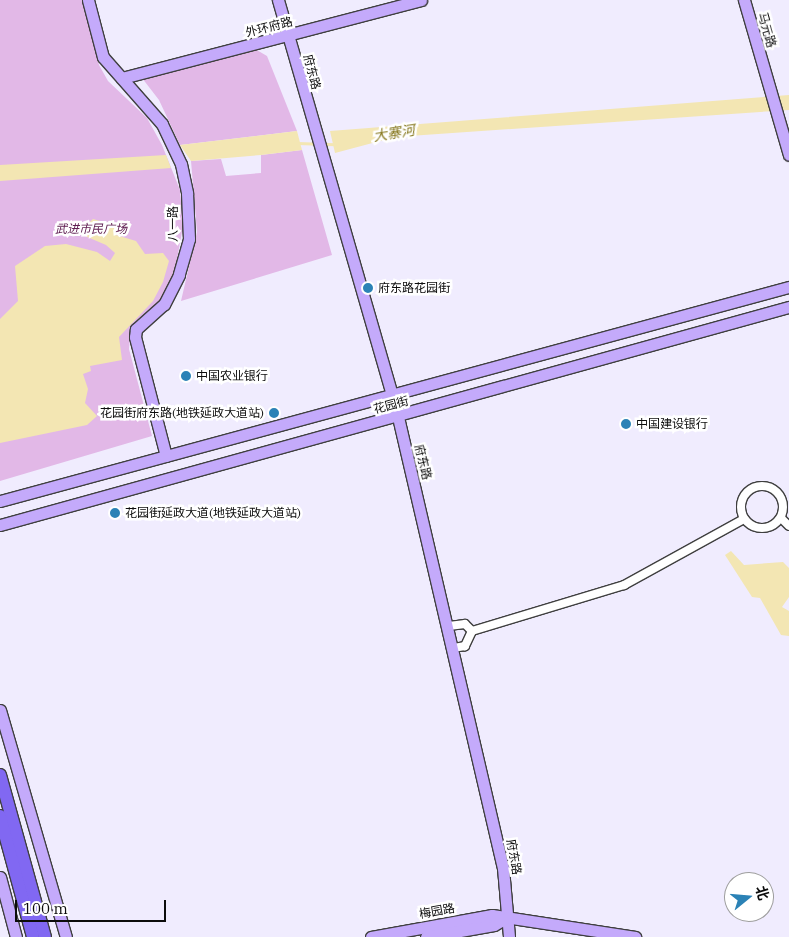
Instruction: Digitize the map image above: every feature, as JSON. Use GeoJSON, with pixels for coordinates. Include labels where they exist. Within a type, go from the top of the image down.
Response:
{"type":"FeatureCollection","features":[{"type":"Feature","properties":{"kind":"main road"},"geometry":{"type":"LineString","coordinates":[[0,775],[45,937]]}},
{"type":"Feature","properties":{"kind":"main road"},"geometry":{"type":"LineString","coordinates":[[0,816],[33,937]]}},
{"type":"Feature","properties":{"kind":"street","name":"八一路"},"geometry":{"type":"LineString","coordinates":[[88,0],[103,57],[149,106],[171,140],[181,164],[190,239],[164,304],[136,329],[135,337],[166,456]]}},
{"type":"Feature","properties":{"kind":"street","name":"府东路"},"geometry":{"type":"LineString","coordinates":[[278,0],[314,135],[398,417],[449,626],[503,868],[509,937]]}},
{"type":"Feature","properties":{"kind":"street","name":"外环府路"},"geometry":{"type":"LineString","coordinates":[[122,78],[421,0]]}},
{"type":"Feature","properties":{"kind":"street","name":"马元路"},"geometry":{"type":"LineString","coordinates":[[744,0],[789,155]]}},
{"type":"Feature","properties":{"kind":"street","name":"花园街"},"geometry":{"type":"LineString","coordinates":[[0,501],[789,287]]}},
{"type":"Feature","properties":{"kind":"street","name":"花园街"},"geometry":{"type":"LineString","coordinates":[[0,525],[398,417],[789,307]]}},
{"type":"Feature","properties":{"kind":"street"},"geometry":{"type":"LineString","coordinates":[[744,519],[742,498],[752,488],[766,486],[782,498],[781,518],[789,526]]}},
{"type":"Feature","properties":{"kind":"street"},"geometry":{"type":"LineString","coordinates":[[744,519],[762,529],[781,518]]}},
{"type":"Feature","properties":{"kind":"street"},"geometry":{"type":"LineString","coordinates":[[454,648],[465,646],[472,631],[624,585],[744,519]]}},
{"type":"Feature","properties":{"kind":"street"},"geometry":{"type":"LineString","coordinates":[[449,626],[465,624],[472,631]]}},
{"type":"Feature","properties":{"kind":"street"},"geometry":{"type":"LineString","coordinates":[[0,710],[66,937]]}},
{"type":"Feature","properties":{"kind":"street"},"geometry":{"type":"LineString","coordinates":[[0,876],[16,937]]}},
{"type":"Feature","properties":{"kind":"street","name":"梅园路"},"geometry":{"type":"LineString","coordinates":[[371,937],[492,915],[635,937]]}},
{"type":"Feature","properties":{"kind":"street","name":"梅园路"},"geometry":{"type":"LineString","coordinates":[[426,937],[494,925],[508,917]]}},
{"type":"Feature","properties":{"kind":"green space","name":"武进市民广场"},"geometry":{"type":"Polygon","coordinates":[[[0,0],[83,0],[99,65],[108,81],[147,118],[162,145],[180,190],[183,226],[172,287],[130,337],[129,349],[152,436],[0,481],[0,0]]]}},
{"type":"Feature","properties":{"kind":"green space"},"geometry":{"type":"Polygon","coordinates":[[[255,49],[267,56],[297,131],[180,145],[159,100],[142,78],[255,49]]]}},
{"type":"Feature","properties":{"kind":"green space"},"geometry":{"type":"Polygon","coordinates":[[[302,150],[332,255],[181,301],[197,232],[191,161],[221,159],[226,176],[261,173],[261,155],[302,150]]]}},
{"type":"Feature","properties":{"kind":"water"},"geometry":{"type":"Polygon","coordinates":[[[789,95],[789,110],[395,137],[335,153],[330,131],[789,95]]]}},
{"type":"Feature","properties":{"kind":"water"},"geometry":{"type":"Polygon","coordinates":[[[297,131],[302,150],[191,161],[180,145],[297,131]]]}},
{"type":"Feature","properties":{"kind":"water"},"geometry":{"type":"Polygon","coordinates":[[[166,155],[171,168],[0,181],[0,165],[166,155]]]}},
{"type":"Feature","properties":{"kind":"water"},"geometry":{"type":"Polygon","coordinates":[[[93,219],[114,225],[116,235],[136,241],[145,254],[163,253],[169,261],[163,282],[153,301],[119,337],[122,360],[90,366],[91,371],[83,374],[88,389],[85,403],[97,416],[87,425],[0,443],[0,319],[18,301],[15,266],[45,246],[66,244],[97,252],[110,261],[115,253],[106,245],[78,233],[93,219]]]}},
{"type":"Feature","properties":{"kind":"water"},"geometry":{"type":"Polygon","coordinates":[[[731,551],[744,565],[783,562],[789,568],[789,597],[782,607],[789,611],[789,636],[781,635],[760,598],[752,597],[725,555],[731,551]]]}},
{"type":"Feature","properties":{"kind":"waterway","name":"大寨河"},"geometry":{"type":"LineString","coordinates":[[297,143],[335,144]]}},
{"type":"Feature","properties":{"kind":"place","name":"府东路花园街"},"geometry":{"type":"Point","coordinates":[368,288]}},
{"type":"Feature","properties":{"kind":"place","name":"中国农业银行"},"geometry":{"type":"Point","coordinates":[186,376]}},
{"type":"Feature","properties":{"kind":"place","name":"花园街府东路(地铁延政大道站)"},"geometry":{"type":"Point","coordinates":[274,413]}},
{"type":"Feature","properties":{"kind":"place","name":"中国建设银行"},"geometry":{"type":"Point","coordinates":[626,424]}},
{"type":"Feature","properties":{"kind":"place","name":"花园街延政大道(地铁延政大道站)"},"geometry":{"type":"Point","coordinates":[115,513]}}]}
